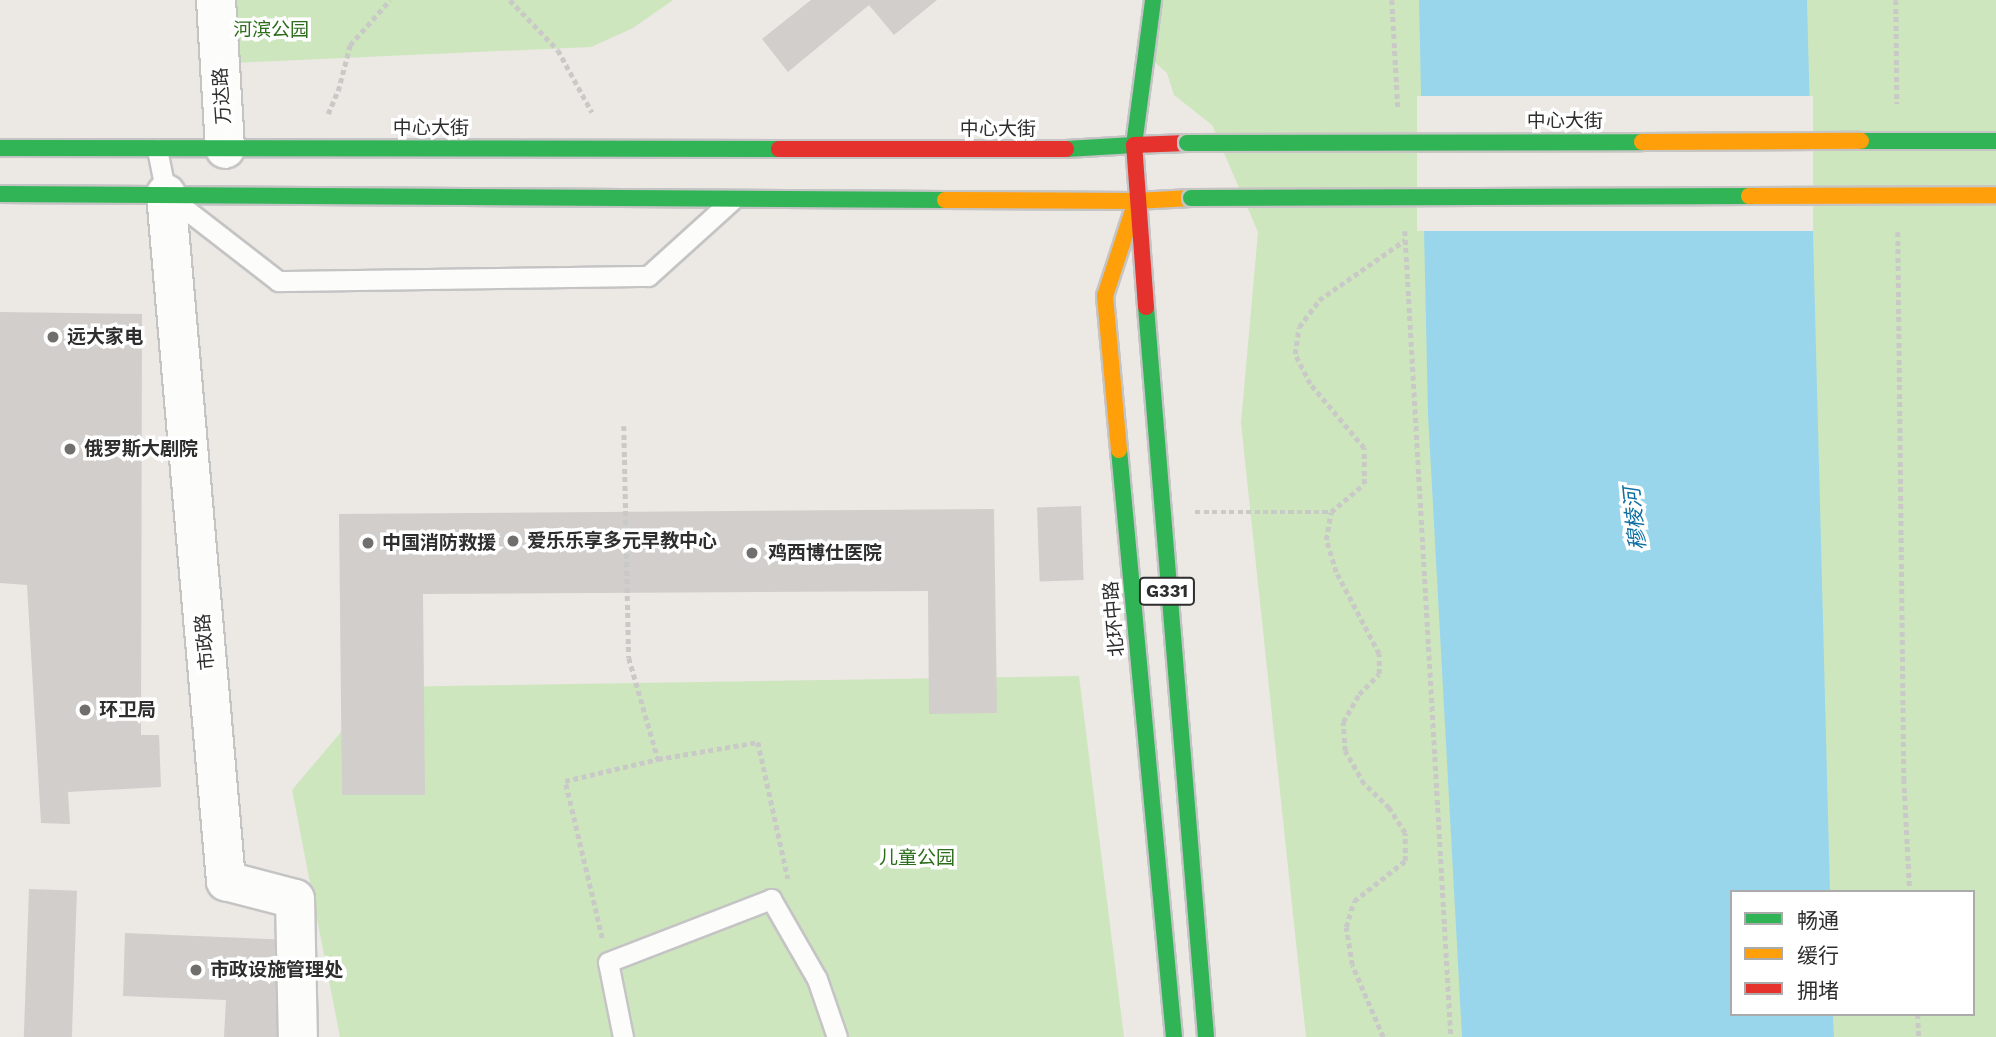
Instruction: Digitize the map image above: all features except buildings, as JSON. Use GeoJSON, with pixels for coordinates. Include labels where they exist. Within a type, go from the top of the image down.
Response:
{"type":"FeatureCollection","features":[{"type":"Feature","properties":{"kind":"main road","name":"北环中路"},"geometry":{"type":"LineString","coordinates":[[1153,0],[1134,145],[1136,201],[1206,1037]]}},
{"type":"Feature","properties":{"kind":"main road","name":"中心大街"},"geometry":{"type":"LineString","coordinates":[[0,148],[1057,150],[1187,144],[1996,141]]}},
{"type":"Feature","properties":{"kind":"main road"},"geometry":{"type":"LineString","coordinates":[[0,194],[1136,201],[1191,198],[1996,195]]}},
{"type":"Feature","properties":{"kind":"main road","name":"北环中路"},"geometry":{"type":"LineString","coordinates":[[1136,201],[1105,296],[1174,1037]]}},
{"type":"Feature","properties":{"kind":"street","name":"万达路"},"geometry":{"type":"LineString","coordinates":[[216,0],[225,149]]}},
{"type":"Feature","properties":{"kind":"street","name":"市政路"},"geometry":{"type":"LineString","coordinates":[[166,194],[226,881],[295,900],[298,1037]]}},
{"type":"Feature","properties":{"kind":"lane"},"geometry":{"type":"LineString","coordinates":[[157,149],[166,194],[278,281],[648,276],[734,198]]}},
{"type":"Feature","properties":{"kind":"lane"},"geometry":{"type":"LineString","coordinates":[[623,1037],[608,962],[771,899],[817,979],[837,1037]]}},
{"type":"Feature","properties":{"kind":"path"},"geometry":{"type":"LineString","coordinates":[[311,149],[338,91],[350,44],[390,0]]}},
{"type":"Feature","properties":{"kind":"path"},"geometry":{"type":"LineString","coordinates":[[510,0],[558,50],[612,149]]}},
{"type":"Feature","properties":{"kind":"path"},"geometry":{"type":"LineString","coordinates":[[1392,0],[1399,120]]}},
{"type":"Feature","properties":{"kind":"path"},"geometry":{"type":"LineString","coordinates":[[1896,0],[1897,111]]}},
{"type":"Feature","properties":{"kind":"path"},"geometry":{"type":"LineString","coordinates":[[1898,223],[1904,779],[1910,890]]}},
{"type":"Feature","properties":{"kind":"path"},"geometry":{"type":"LineString","coordinates":[[1405,226],[1450,1037]]}},
{"type":"Feature","properties":{"kind":"path"},"geometry":{"type":"LineString","coordinates":[[1383,1037],[1352,965],[1346,927],[1354,901],[1405,861],[1405,833],[1389,808],[1364,784],[1345,751],[1343,722],[1359,694],[1379,674],[1379,654],[1336,572],[1326,540],[1331,512],[1364,484],[1364,448],[1310,384],[1296,354],[1299,327],[1319,300],[1405,239]]}},
{"type":"Feature","properties":{"kind":"path"},"geometry":{"type":"LineString","coordinates":[[624,426],[629,658],[658,759]]}},
{"type":"Feature","properties":{"kind":"path"},"geometry":{"type":"LineString","coordinates":[[1160,512],[1331,512]]}},
{"type":"Feature","properties":{"kind":"path"},"geometry":{"type":"LineString","coordinates":[[608,962],[565,781],[658,759],[758,742],[789,879],[772,901]]}},
{"type":"Feature","properties":{"kind":"path"},"geometry":{"type":"LineString","coordinates":[[1917,1016],[1919,1037]]}},
{"type":"Feature","properties":{"kind":"green space","name":"河滨公园"},"geometry":{"type":"Polygon","coordinates":[[[228,0],[673,0],[633,28],[591,47],[233,63],[228,0]]]}},
{"type":"Feature","properties":{"kind":"green space"},"geometry":{"type":"Polygon","coordinates":[[[1153,0],[1996,0],[1996,1037],[1306,1037],[1241,423],[1258,232],[1212,125],[1174,95],[1167,73],[1145,54],[1153,0]]]}},
{"type":"Feature","properties":{"kind":"green space","name":"儿童公园"},"geometry":{"type":"Polygon","coordinates":[[[1079,676],[1124,1037],[340,1037],[292,790],[379,687],[1079,676]]]}},
{"type":"Feature","properties":{"kind":"water","name":"穆棱河"},"geometry":{"type":"Polygon","coordinates":[[[1419,0],[1807,0],[1830,890],[1730,890],[1730,1016],[1833,1016],[1834,1037],[1462,1037],[1428,414],[1419,0]]]}},
{"type":"Feature","properties":{"kind":"pier"},"geometry":{"type":"Polygon","coordinates":[[[1417,96],[1813,96],[1813,231],[1417,231],[1417,96]]]}},
{"type":"Feature","properties":{"kind":"traffic: fast"},"geometry":{"type":"LineString","coordinates":[[1066,149],[1134,145],[1153,0]]}},
{"type":"Feature","properties":{"kind":"traffic: fast"},"geometry":{"type":"LineString","coordinates":[[1861,141],[1996,141]]}},
{"type":"Feature","properties":{"kind":"traffic: fast"},"geometry":{"type":"LineString","coordinates":[[1187,143],[1642,142]]}},
{"type":"Feature","properties":{"kind":"traffic: fast"},"geometry":{"type":"LineString","coordinates":[[0,148],[779,149]]}},
{"type":"Feature","properties":{"kind":"traffic: fast"},"geometry":{"type":"LineString","coordinates":[[0,194],[945,200]]}},
{"type":"Feature","properties":{"kind":"traffic: fast"},"geometry":{"type":"LineString","coordinates":[[1191,198],[1749,196]]}},
{"type":"Feature","properties":{"kind":"traffic: fast"},"geometry":{"type":"LineString","coordinates":[[1146,307],[1206,1037]]}},
{"type":"Feature","properties":{"kind":"traffic: fast"},"geometry":{"type":"LineString","coordinates":[[1119,450],[1174,1037]]}},
{"type":"Feature","properties":{"kind":"traffic: slow"},"geometry":{"type":"LineString","coordinates":[[1642,142],[1861,141]]}},
{"type":"Feature","properties":{"kind":"traffic: slow"},"geometry":{"type":"LineString","coordinates":[[1749,196],[1996,195]]}},
{"type":"Feature","properties":{"kind":"traffic: slow"},"geometry":{"type":"LineString","coordinates":[[1119,450],[1105,296],[1136,201],[1191,198]]}},
{"type":"Feature","properties":{"kind":"traffic: slow"},"geometry":{"type":"LineString","coordinates":[[945,200],[1136,201]]}},
{"type":"Feature","properties":{"kind":"traffic: jam"},"geometry":{"type":"LineString","coordinates":[[1146,307],[1134,145],[1187,143]]}},
{"type":"Feature","properties":{"kind":"traffic: jam"},"geometry":{"type":"LineString","coordinates":[[779,149],[1066,149]]}},
{"type":"Feature","properties":{"kind":"place","name":"远大家电"},"geometry":{"type":"Point","coordinates":[53,337]}},
{"type":"Feature","properties":{"kind":"place","name":"俄罗斯大剧院"},"geometry":{"type":"Point","coordinates":[70,449]}},
{"type":"Feature","properties":{"kind":"place","name":"爱乐乐享多元早教中心"},"geometry":{"type":"Point","coordinates":[513,541]}},
{"type":"Feature","properties":{"kind":"place","name":"中国消防救援"},"geometry":{"type":"Point","coordinates":[368,543]}},
{"type":"Feature","properties":{"kind":"place","name":"鸡西博仕医院"},"geometry":{"type":"Point","coordinates":[752,553]}},
{"type":"Feature","properties":{"kind":"place","name":"环卫局"},"geometry":{"type":"Point","coordinates":[85,710]}},
{"type":"Feature","properties":{"kind":"place","name":"市政设施管理处"},"geometry":{"type":"Point","coordinates":[196,970]}}]}
